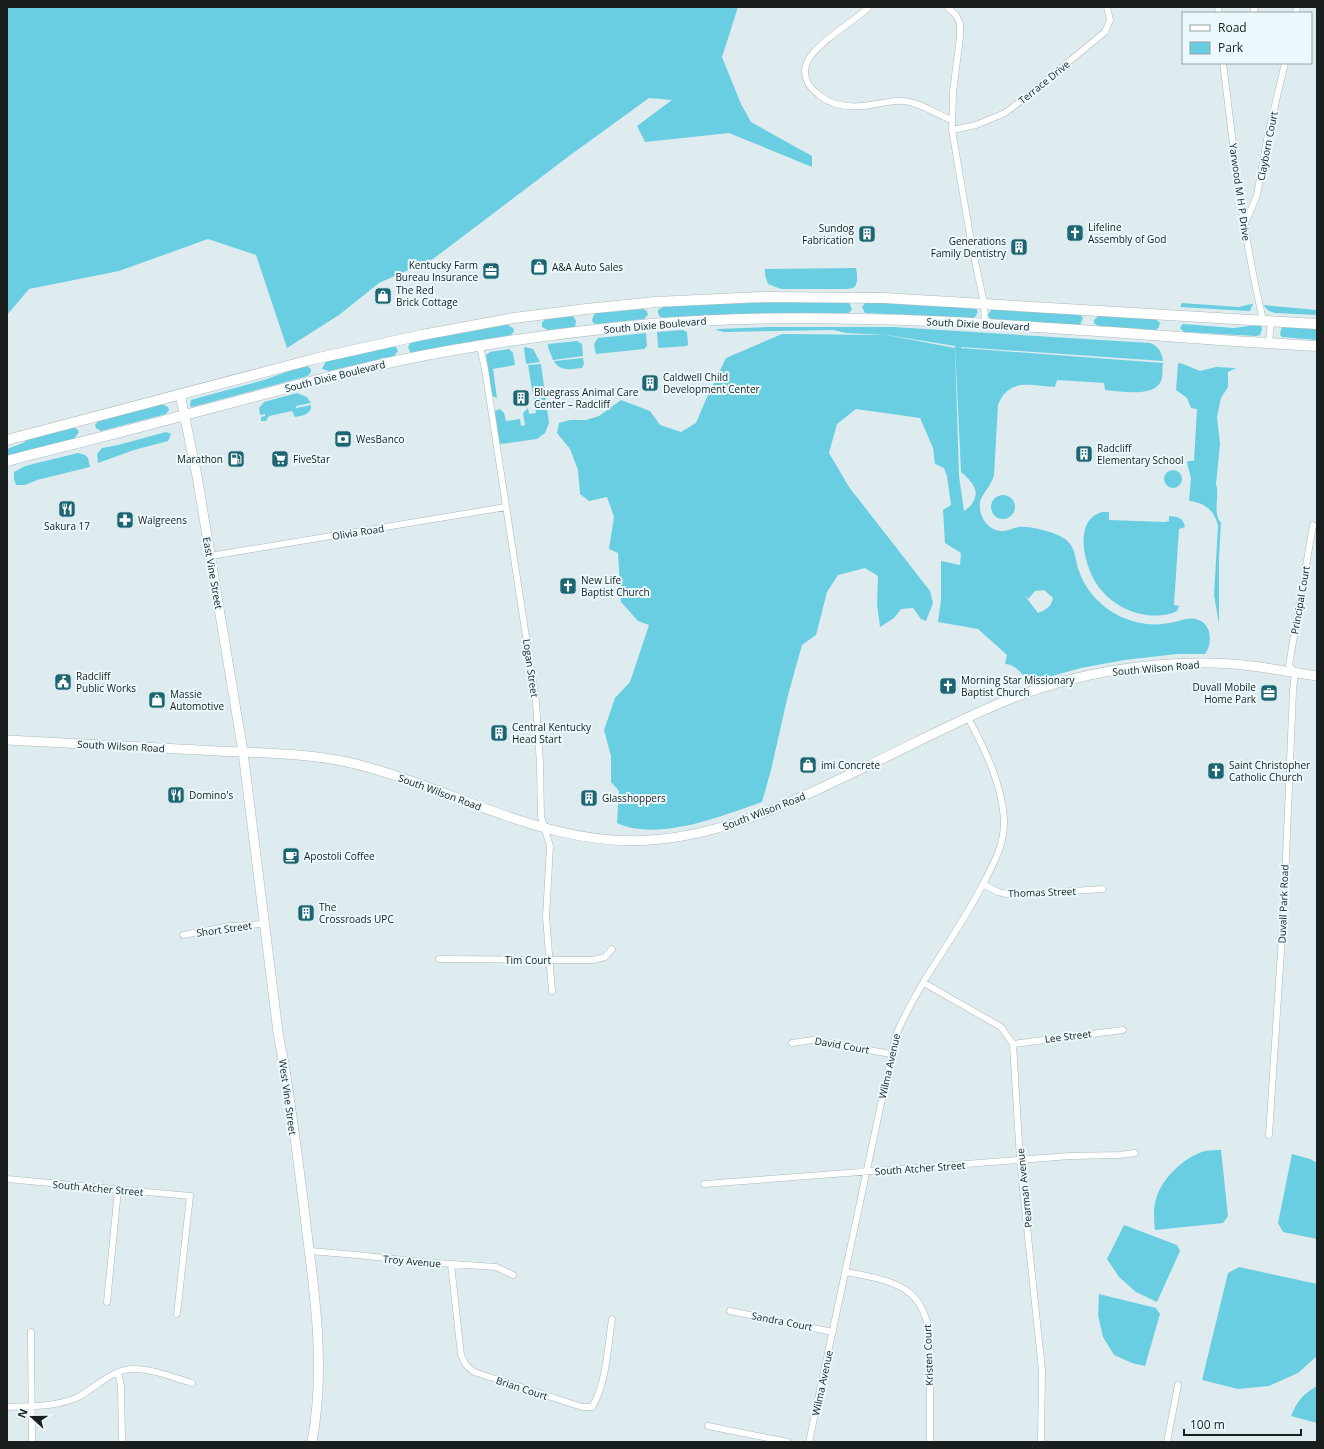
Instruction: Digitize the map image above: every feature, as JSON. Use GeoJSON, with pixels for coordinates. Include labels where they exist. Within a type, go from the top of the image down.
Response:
{"type":"FeatureCollection","features":[{"type":"Feature","properties":{"kind":"highway","name":"South Dixie Boulevard"},"geometry":{"type":"LineString","coordinates":[[7,440],[335,354],[422,334],[514,318],[656,302],[762,297],[884,298],[1317,324]]}},
{"type":"Feature","properties":{"kind":"highway","name":"South Dixie Boulevard"},"geometry":{"type":"LineString","coordinates":[[7,461],[353,371],[404,360],[480,346],[586,331],[697,321],[779,318],[858,318],[985,324],[1317,346]]}},
{"type":"Feature","properties":{"kind":"main road","name":"East Vine Street"},"geometry":{"type":"LineString","coordinates":[[180,394],[197,476],[243,752]]}},
{"type":"Feature","properties":{"kind":"main road","name":"South Wilson Road"},"geometry":{"type":"LineString","coordinates":[[7,740],[301,755],[348,762],[386,773],[512,819],[545,829],[597,839],[639,841],[660,840],[712,831],[752,818],[782,806],[998,704],[1037,689],[1087,676],[1138,668],[1210,663],[1317,676]]}},
{"type":"Feature","properties":{"kind":"main road","name":"West Vine Street"},"geometry":{"type":"LineString","coordinates":[[243,752],[278,1032],[286,1075],[310,1251],[316,1308],[319,1369],[318,1398],[312,1442]]}},
{"type":"Feature","properties":{"kind":"street"},"geometry":{"type":"LineString","coordinates":[[869,7],[825,42],[810,58],[806,64],[806,77],[812,89],[823,98],[837,104],[852,106],[906,101],[923,106],[952,120]]}},
{"type":"Feature","properties":{"kind":"street"},"geometry":{"type":"LineString","coordinates":[[947,7],[956,15],[960,23],[953,92],[952,130],[972,248],[984,303],[985,324]]}},
{"type":"Feature","properties":{"kind":"street","name":"Terrace Drive"},"geometry":{"type":"LineString","coordinates":[[952,130],[976,125],[992,119],[1005,113],[1027,96],[1105,32],[1110,20],[1107,7]]}},
{"type":"Feature","properties":{"kind":"street","name":"Yarwood M H P Drive"},"geometry":{"type":"LineString","coordinates":[[1223,64],[1235,169],[1244,228],[1257,297],[1267,320],[1268,343]]}},
{"type":"Feature","properties":{"kind":"street","name":"Clayborn Court"},"geometry":{"type":"LineString","coordinates":[[1244,228],[1257,195],[1264,153],[1285,64]]}},
{"type":"Feature","properties":{"kind":"street","name":"Logan Street"},"geometry":{"type":"LineString","coordinates":[[480,346],[485,369],[536,702],[540,757],[541,817],[550,846],[546,917],[552,991]]}},
{"type":"Feature","properties":{"kind":"street","name":"Olivia Road"},"geometry":{"type":"LineString","coordinates":[[210,556],[506,507]]}},
{"type":"Feature","properties":{"kind":"street","name":"Principal Court"},"geometry":{"type":"LineString","coordinates":[[1295,673],[1289,665],[1313,525]]}},
{"type":"Feature","properties":{"kind":"street","name":"Duvall Park Road"},"geometry":{"type":"LineString","coordinates":[[1269,1135],[1284,913],[1293,690],[1295,673]]}},
{"type":"Feature","properties":{"kind":"street","name":"Wilma Avenue"},"geometry":{"type":"LineString","coordinates":[[810,1442],[891,1054],[899,1026],[910,1004],[970,908],[983,884],[998,854],[1003,832],[1004,821],[995,776],[968,718]]}},
{"type":"Feature","properties":{"kind":"street","name":"Thomas Street"},"geometry":{"type":"LineString","coordinates":[[983,884],[998,892],[1011,895],[1103,889]]}},
{"type":"Feature","properties":{"kind":"street","name":"Short Street"},"geometry":{"type":"LineString","coordinates":[[183,935],[230,926],[264,924]]}},
{"type":"Feature","properties":{"kind":"street","name":"Tim Court"},"geometry":{"type":"LineString","coordinates":[[439,959],[599,959],[609,953],[612,949]]}},
{"type":"Feature","properties":{"kind":"street"},"geometry":{"type":"LineString","coordinates":[[924,983],[1001,1027],[1013,1044]]}},
{"type":"Feature","properties":{"kind":"street","name":"Lee Street"},"geometry":{"type":"LineString","coordinates":[[1013,1044],[1123,1030]]}},
{"type":"Feature","properties":{"kind":"street","name":"David Court"},"geometry":{"type":"LineString","coordinates":[[792,1043],[813,1040],[891,1054]]}},
{"type":"Feature","properties":{"kind":"street","name":"Pearman Avenue"},"geometry":{"type":"LineString","coordinates":[[1013,1044],[1020,1160],[1042,1370],[1041,1442]]}},
{"type":"Feature","properties":{"kind":"street","name":"South Atcher Street"},"geometry":{"type":"LineString","coordinates":[[704,1184],[1070,1156],[1119,1155],[1135,1153]]}},
{"type":"Feature","properties":{"kind":"street","name":"South Atcher Street"},"geometry":{"type":"LineString","coordinates":[[7,1179],[190,1196],[177,1314]]}},
{"type":"Feature","properties":{"kind":"street"},"geometry":{"type":"LineString","coordinates":[[107,1302],[118,1190]]}},
{"type":"Feature","properties":{"kind":"street","name":"Troy Avenue"},"geometry":{"type":"LineString","coordinates":[[310,1251],[496,1267],[512,1275]]}},
{"type":"Feature","properties":{"kind":"street","name":"Brian Court"},"geometry":{"type":"LineString","coordinates":[[451,1264],[461,1355],[470,1369],[485,1376],[582,1408],[592,1407],[599,1393],[607,1355],[612,1320]]}},
{"type":"Feature","properties":{"kind":"street","name":"Kristen Court"},"geometry":{"type":"LineString","coordinates":[[846,1272],[878,1278],[893,1283],[906,1290],[922,1308],[928,1322],[929,1329],[930,1442]]}},
{"type":"Feature","properties":{"kind":"street","name":"Sandra Court"},"geometry":{"type":"LineString","coordinates":[[730,1311],[833,1332]]}},
{"type":"Feature","properties":{"kind":"street"},"geometry":{"type":"LineString","coordinates":[[30,1332],[32,1442]]}},
{"type":"Feature","properties":{"kind":"street"},"geometry":{"type":"LineString","coordinates":[[7,1407],[61,1403],[78,1397],[107,1377],[118,1372],[133,1369],[161,1374],[192,1383]]}},
{"type":"Feature","properties":{"kind":"street"},"geometry":{"type":"LineString","coordinates":[[118,1372],[121,1386],[122,1442]]}},
{"type":"Feature","properties":{"kind":"street"},"geometry":{"type":"LineString","coordinates":[[1167,1442],[1178,1385]]}},
{"type":"Feature","properties":{"kind":"street"},"geometry":{"type":"LineString","coordinates":[[708,1426],[788,1442]]}},
{"type":"Feature","properties":{"kind":"green space"},"geometry":{"type":"Polygon","coordinates":[[[7,7],[738,7],[722,57],[741,104],[751,122],[812,156],[812,167],[729,133],[645,142],[637,126],[672,100],[649,98],[569,156],[433,259],[379,283],[339,315],[287,348],[256,255],[208,239],[119,271],[29,289],[7,315],[7,7]]]}},
{"type":"Feature","properties":{"kind":"green space"},"geometry":{"type":"Polygon","coordinates":[[[856,268],[856,284],[853,288],[847,289],[781,289],[768,284],[765,275],[765,269],[856,268]]]}},
{"type":"Feature","properties":{"kind":"green space"},"geometry":{"type":"Polygon","coordinates":[[[849,302],[852,309],[849,313],[750,314],[664,318],[660,317],[658,313],[658,310],[663,307],[706,304],[849,302]]]}},
{"type":"Feature","properties":{"kind":"green space"},"geometry":{"type":"Polygon","coordinates":[[[866,302],[976,308],[977,312],[973,318],[865,313],[862,307],[866,302]]]}},
{"type":"Feature","properties":{"kind":"green space"},"geometry":{"type":"Polygon","coordinates":[[[1182,303],[1238,307],[1253,304],[1250,311],[1248,311],[1180,307],[1182,303]]]}},
{"type":"Feature","properties":{"kind":"green space"},"geometry":{"type":"Polygon","coordinates":[[[1263,305],[1317,310],[1317,315],[1275,313],[1269,311],[1263,305]]]}},
{"type":"Feature","properties":{"kind":"green space"},"geometry":{"type":"Polygon","coordinates":[[[992,308],[1080,314],[1083,318],[1080,325],[992,320],[988,316],[992,308]]]}},
{"type":"Feature","properties":{"kind":"green space"},"geometry":{"type":"Polygon","coordinates":[[[643,309],[647,311],[648,315],[644,319],[597,324],[593,323],[592,320],[596,313],[643,309]]]}},
{"type":"Feature","properties":{"kind":"green space"},"geometry":{"type":"Polygon","coordinates":[[[1099,315],[1156,319],[1160,323],[1156,330],[1098,326],[1094,323],[1094,320],[1099,315]]]}},
{"type":"Feature","properties":{"kind":"green space"},"geometry":{"type":"Polygon","coordinates":[[[573,316],[576,321],[575,327],[548,330],[542,327],[542,322],[546,319],[573,316]]]}},
{"type":"Feature","properties":{"kind":"green space"},"geometry":{"type":"Polygon","coordinates":[[[1183,324],[1234,328],[1256,325],[1261,326],[1262,329],[1260,335],[1256,336],[1184,332],[1180,328],[1183,324]]]}},
{"type":"Feature","properties":{"kind":"green space"},"geometry":{"type":"Polygon","coordinates":[[[508,325],[513,328],[514,331],[511,335],[416,352],[410,352],[408,347],[411,342],[508,325]]]}},
{"type":"Feature","properties":{"kind":"green space"},"geometry":{"type":"Polygon","coordinates":[[[769,327],[893,327],[1150,343],[1155,346],[1161,352],[1163,361],[961,347],[1163,363],[1161,381],[1151,390],[1144,392],[1105,390],[1104,383],[1057,380],[1055,387],[1022,385],[1008,390],[998,405],[994,475],[981,499],[981,513],[985,522],[993,529],[998,531],[1019,527],[1029,527],[1051,533],[1069,542],[1082,579],[1086,586],[1103,605],[1117,615],[1129,620],[1146,624],[1163,624],[1189,619],[1201,621],[1208,629],[1210,634],[1208,650],[1205,654],[1177,654],[1124,660],[1081,668],[1030,682],[1016,668],[1009,664],[1005,664],[1007,655],[978,629],[938,622],[941,600],[941,561],[960,565],[961,553],[945,543],[943,510],[951,505],[947,476],[944,468],[935,464],[933,448],[920,418],[856,409],[837,424],[829,453],[849,487],[930,591],[933,603],[926,621],[921,619],[913,608],[901,609],[894,618],[880,627],[877,604],[878,576],[865,568],[838,575],[827,592],[816,635],[802,645],[788,695],[762,802],[709,820],[670,828],[651,830],[633,828],[617,823],[619,791],[611,782],[611,756],[604,730],[615,698],[630,682],[649,625],[638,621],[621,602],[618,553],[609,549],[614,517],[607,497],[589,501],[580,494],[578,470],[570,449],[557,433],[559,423],[570,420],[586,420],[599,416],[621,400],[650,411],[660,425],[681,432],[696,423],[726,358],[782,334],[886,335],[955,348],[959,476],[964,511],[971,505],[975,498],[975,489],[968,478],[961,472],[955,346],[887,335],[846,333],[833,330],[724,332],[716,330],[769,327]],[[1044,590],[1035,591],[1028,599],[1025,595],[1038,613],[1048,608],[1053,598],[1044,590]]]}},
{"type":"Feature","properties":{"kind":"green space"},"geometry":{"type":"Polygon","coordinates":[[[1283,327],[1317,329],[1317,340],[1282,337],[1280,335],[1283,327]]]}},
{"type":"Feature","properties":{"kind":"green space"},"geometry":{"type":"Polygon","coordinates":[[[683,330],[687,332],[688,345],[658,347],[657,332],[683,330]]]}},
{"type":"Feature","properties":{"kind":"green space"},"geometry":{"type":"Polygon","coordinates":[[[646,333],[647,346],[644,349],[596,354],[594,344],[598,338],[646,333]]]}},
{"type":"Feature","properties":{"kind":"green space"},"geometry":{"type":"Polygon","coordinates":[[[577,341],[582,344],[583,356],[553,360],[548,344],[577,341]]]}},
{"type":"Feature","properties":{"kind":"green space"},"geometry":{"type":"Polygon","coordinates":[[[394,345],[398,351],[394,356],[329,371],[322,369],[326,361],[394,345]]]}},
{"type":"Feature","properties":{"kind":"green space"},"geometry":{"type":"Polygon","coordinates":[[[525,347],[533,349],[540,362],[526,364],[525,347]]]}},
{"type":"Feature","properties":{"kind":"green space"},"geometry":{"type":"Polygon","coordinates":[[[509,349],[513,353],[515,365],[493,369],[497,398],[492,396],[486,355],[490,352],[509,349]]]}},
{"type":"Feature","properties":{"kind":"green space"},"geometry":{"type":"Polygon","coordinates":[[[583,358],[584,364],[582,368],[574,369],[559,367],[554,361],[583,358]]]}},
{"type":"Feature","properties":{"kind":"green space"},"geometry":{"type":"Polygon","coordinates":[[[1178,363],[1200,371],[1216,367],[1236,368],[1228,372],[1228,387],[1221,398],[1217,417],[1220,444],[1216,484],[1217,514],[1221,523],[1219,559],[1219,624],[1214,595],[1218,526],[1217,521],[1208,508],[1199,503],[1189,501],[1191,478],[1187,463],[1188,461],[1194,461],[1197,409],[1191,408],[1187,398],[1176,390],[1178,363]]]}},
{"type":"Feature","properties":{"kind":"green space"},"geometry":{"type":"Polygon","coordinates":[[[541,364],[549,423],[545,433],[537,439],[501,444],[498,442],[494,415],[495,411],[500,409],[504,413],[506,421],[520,419],[521,426],[525,425],[523,413],[528,408],[529,414],[536,413],[528,365],[541,364]]]}},
{"type":"Feature","properties":{"kind":"green space"},"geometry":{"type":"Polygon","coordinates":[[[306,365],[311,369],[308,376],[196,406],[191,407],[190,405],[191,400],[264,380],[306,365]]]}},
{"type":"Feature","properties":{"kind":"green space"},"geometry":{"type":"Polygon","coordinates":[[[297,393],[307,397],[311,403],[296,406],[296,408],[311,405],[310,411],[304,415],[295,417],[292,411],[269,416],[266,421],[261,421],[261,417],[265,416],[265,414],[260,415],[259,408],[264,402],[297,393]]]}},
{"type":"Feature","properties":{"kind":"green space"},"geometry":{"type":"Polygon","coordinates":[[[162,404],[168,407],[169,410],[166,414],[101,431],[96,428],[95,425],[99,420],[162,404]]]}},
{"type":"Feature","properties":{"kind":"green space"},"geometry":{"type":"Polygon","coordinates":[[[73,427],[79,432],[74,439],[7,456],[7,449],[23,443],[30,438],[73,427]]]}},
{"type":"Feature","properties":{"kind":"green space"},"geometry":{"type":"Polygon","coordinates":[[[166,432],[171,434],[168,441],[134,450],[98,463],[97,454],[102,448],[166,432]]]}},
{"type":"Feature","properties":{"kind":"green space"},"geometry":{"type":"Polygon","coordinates":[[[78,453],[85,455],[88,458],[90,467],[37,480],[25,485],[16,485],[14,472],[25,466],[78,453]]]}},
{"type":"Feature","properties":{"kind":"green space"},"geometry":{"type":"Polygon","coordinates":[[[1173,470],[1179,473],[1182,479],[1179,485],[1173,488],[1167,485],[1164,479],[1167,473],[1173,470]]]}},
{"type":"Feature","properties":{"kind":"green space"},"geometry":{"type":"Polygon","coordinates":[[[1003,495],[1012,498],[1015,507],[1012,516],[1003,519],[994,516],[991,507],[994,498],[1003,495]]]}},
{"type":"Feature","properties":{"kind":"green space"},"geometry":{"type":"Polygon","coordinates":[[[1102,512],[1109,512],[1109,520],[1165,522],[1169,521],[1169,516],[1177,517],[1183,521],[1185,527],[1179,529],[1174,605],[1179,606],[1177,611],[1162,615],[1141,614],[1128,610],[1117,604],[1102,591],[1091,573],[1087,561],[1084,548],[1084,536],[1086,526],[1092,517],[1102,512]]]}},
{"type":"Feature","properties":{"kind":"green space"},"geometry":{"type":"Polygon","coordinates":[[[1221,1150],[1228,1216],[1223,1223],[1155,1230],[1155,1203],[1163,1183],[1175,1169],[1189,1158],[1207,1151],[1221,1150]]]}},
{"type":"Feature","properties":{"kind":"green space"},"geometry":{"type":"Polygon","coordinates":[[[1292,1154],[1310,1159],[1317,1163],[1317,1239],[1283,1232],[1278,1223],[1292,1154]]]}},
{"type":"Feature","properties":{"kind":"green space"},"geometry":{"type":"Polygon","coordinates":[[[1124,1225],[1177,1245],[1180,1251],[1157,1302],[1136,1292],[1119,1277],[1107,1259],[1124,1225]]]}},
{"type":"Feature","properties":{"kind":"green space"},"geometry":{"type":"Polygon","coordinates":[[[1239,1267],[1317,1284],[1317,1356],[1298,1373],[1269,1386],[1238,1389],[1202,1380],[1228,1273],[1239,1267]]]}},
{"type":"Feature","properties":{"kind":"green space"},"geometry":{"type":"Polygon","coordinates":[[[1099,1294],[1156,1308],[1160,1314],[1145,1366],[1132,1363],[1114,1355],[1103,1337],[1098,1315],[1099,1294]]]}},
{"type":"Feature","properties":{"kind":"green space"},"geometry":{"type":"Polygon","coordinates":[[[1317,1386],[1317,1423],[1291,1416],[1301,1398],[1317,1386]]]}},
{"type":"Feature","properties":{"kind":"place","name":"Lifeline Assembly of God"},"geometry":{"type":"Point","coordinates":[1075,233]}},
{"type":"Feature","properties":{"kind":"place","name":"Sundog Fabrication"},"geometry":{"type":"Point","coordinates":[867,234]}},
{"type":"Feature","properties":{"kind":"place","name":"Generations Family Dentistry"},"geometry":{"type":"Point","coordinates":[1019,247]}},
{"type":"Feature","properties":{"kind":"place","name":"A&A Auto Sales"},"geometry":{"type":"Point","coordinates":[539,267]}},
{"type":"Feature","properties":{"kind":"place","name":"Kentucky Farm Bureau Insurance"},"geometry":{"type":"Point","coordinates":[491,271]}},
{"type":"Feature","properties":{"kind":"place","name":"The Red Brick Cottage"},"geometry":{"type":"Point","coordinates":[383,296]}},
{"type":"Feature","properties":{"kind":"place","name":"Caldwell Child Development Center"},"geometry":{"type":"Point","coordinates":[650,383]}},
{"type":"Feature","properties":{"kind":"place","name":"Bluegrass Animal Care Center – Radcliff"},"geometry":{"type":"Point","coordinates":[521,398]}},
{"type":"Feature","properties":{"kind":"place","name":"WesBanco"},"geometry":{"type":"Point","coordinates":[343,439]}},
{"type":"Feature","properties":{"kind":"place","name":"Radcliff Elementary School"},"geometry":{"type":"Point","coordinates":[1084,454]}},
{"type":"Feature","properties":{"kind":"place","name":"Marathon"},"geometry":{"type":"Point","coordinates":[236,459]}},
{"type":"Feature","properties":{"kind":"place","name":"FiveStar"},"geometry":{"type":"Point","coordinates":[280,459]}},
{"type":"Feature","properties":{"kind":"place","name":"Sakura 17"},"geometry":{"type":"Point","coordinates":[67,509]}},
{"type":"Feature","properties":{"kind":"place","name":"Walgreens"},"geometry":{"type":"Point","coordinates":[125,520]}},
{"type":"Feature","properties":{"kind":"place","name":"New Life Baptist Church"},"geometry":{"type":"Point","coordinates":[568,586]}},
{"type":"Feature","properties":{"kind":"place","name":"Radcliff Public Works"},"geometry":{"type":"Point","coordinates":[63,682]}},
{"type":"Feature","properties":{"kind":"place","name":"Morning Star Missionary Baptist Church"},"geometry":{"type":"Point","coordinates":[948,686]}},
{"type":"Feature","properties":{"kind":"place","name":"Duvall Mobile Home Park"},"geometry":{"type":"Point","coordinates":[1269,693]}},
{"type":"Feature","properties":{"kind":"place","name":"Massie Automotive"},"geometry":{"type":"Point","coordinates":[157,700]}},
{"type":"Feature","properties":{"kind":"place","name":"Central Kentucky Head Start"},"geometry":{"type":"Point","coordinates":[499,733]}},
{"type":"Feature","properties":{"kind":"place","name":"imi Concrete"},"geometry":{"type":"Point","coordinates":[808,765]}},
{"type":"Feature","properties":{"kind":"place","name":"Saint Christopher Catholic Church"},"geometry":{"type":"Point","coordinates":[1216,771]}},
{"type":"Feature","properties":{"kind":"place","name":"Domino's"},"geometry":{"type":"Point","coordinates":[176,795]}},
{"type":"Feature","properties":{"kind":"place","name":"Glasshoppers"},"geometry":{"type":"Point","coordinates":[589,798]}},
{"type":"Feature","properties":{"kind":"place","name":"Apostoli Coffee"},"geometry":{"type":"Point","coordinates":[291,856]}},
{"type":"Feature","properties":{"kind":"place","name":"The Crossroads UPC"},"geometry":{"type":"Point","coordinates":[306,913]}}]}
